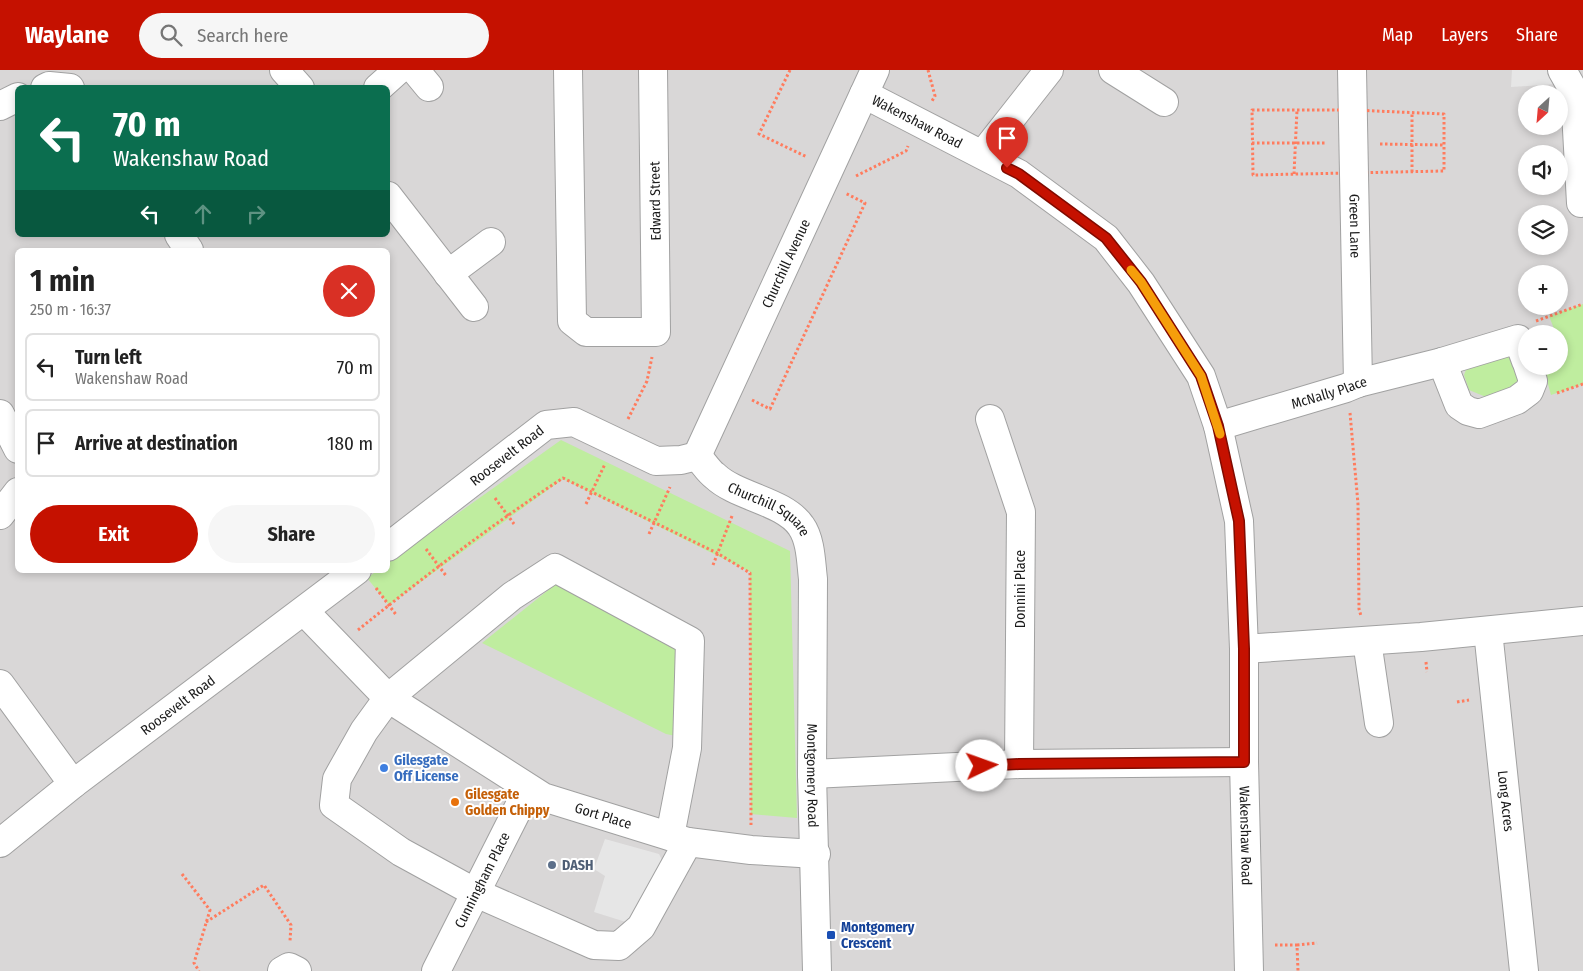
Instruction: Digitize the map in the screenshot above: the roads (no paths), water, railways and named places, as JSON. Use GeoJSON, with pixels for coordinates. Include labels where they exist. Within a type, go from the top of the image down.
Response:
{"type":"FeatureCollection","features":[{"type":"Feature","properties":{"kind":"street"},"geometry":{"type":"LineString","coordinates":[[284,70],[297,85]]}},
{"type":"Feature","properties":{"kind":"street"},"geometry":{"type":"LineString","coordinates":[[381,85],[398,70]]}},
{"type":"Feature","properties":{"kind":"street","name":"Edward Street"},"geometry":{"type":"LineString","coordinates":[[568,70],[572,321],[586,332],[656,332],[653,70]]}},
{"type":"Feature","properties":{"kind":"street"},"geometry":{"type":"LineString","coordinates":[[654,100],[668,70]]}},
{"type":"Feature","properties":{"kind":"street"},"geometry":{"type":"LineString","coordinates":[[983,154],[1049,70]]}},
{"type":"Feature","properties":{"kind":"street"},"geometry":{"type":"LineString","coordinates":[[1113,70],[1164,102]]}},
{"type":"Feature","properties":{"kind":"street","name":"Green Lane"},"geometry":{"type":"LineString","coordinates":[[1352,70],[1352,386]]}},
{"type":"Feature","properties":{"kind":"street"},"geometry":{"type":"LineString","coordinates":[[1562,70],[1575,93],[1581,203]]}},
{"type":"Feature","properties":{"kind":"street","name":"Wakenshaw Road"},"geometry":{"type":"LineString","coordinates":[[870,82],[920,124],[983,154],[1019,174],[1106,238],[1141,282],[1201,376],[1218,426],[1239,521],[1244,649],[1244,762],[1249,959]]}},
{"type":"Feature","properties":{"kind":"street","name":"Churchill Avenue"},"geometry":{"type":"LineString","coordinates":[[689,458],[728,388],[829,179],[870,82]]}},
{"type":"Feature","properties":{"kind":"street"},"geometry":{"type":"LineString","coordinates":[[0,106],[15,98]]}},
{"type":"Feature","properties":{"kind":"street"},"geometry":{"type":"LineString","coordinates":[[390,199],[474,307]]}},
{"type":"Feature","properties":{"kind":"street"},"geometry":{"type":"LineString","coordinates":[[180,237],[188,248]]}},
{"type":"Feature","properties":{"kind":"street"},"geometry":{"type":"LineString","coordinates":[[448,274],[491,242]]}},
{"type":"Feature","properties":{"kind":"street","name":"McNally Place"},"geometry":{"type":"LineString","coordinates":[[1218,426],[1352,386],[1442,362],[1518,351]]}},
{"type":"Feature","properties":{"kind":"street"},"geometry":{"type":"LineString","coordinates":[[1442,362],[1459,405],[1468,411],[1479,414],[1518,400],[1529,391],[1533,381],[1531,375]]}},
{"type":"Feature","properties":{"kind":"street"},"geometry":{"type":"LineString","coordinates":[[0,414],[15,443]]}},
{"type":"Feature","properties":{"kind":"street","name":"Donnini Place"},"geometry":{"type":"LineString","coordinates":[[990,419],[1021,512],[1019,764]]}},
{"type":"Feature","properties":{"kind":"street","name":"Roosevelt Road"},"geometry":{"type":"LineString","coordinates":[[390,545],[546,425],[574,422],[656,462],[689,458]]}},
{"type":"Feature","properties":{"kind":"street","name":"Churchill Square"},"geometry":{"type":"LineString","coordinates":[[689,458],[715,477],[741,492],[783,510],[802,527],[810,550],[813,579]]}},
{"type":"Feature","properties":{"kind":"street"},"geometry":{"type":"LineString","coordinates":[[0,515],[15,496]]}},
{"type":"Feature","properties":{"kind":"street"},"geometry":{"type":"LineString","coordinates":[[555,568],[690,641],[687,748],[679,839],[641,927],[619,946],[594,945],[476,893],[401,852],[334,805],[337,779],[364,731],[388,698],[512,596],[555,568]]}},
{"type":"Feature","properties":{"kind":"street","name":"Roosevelt Road"},"geometry":{"type":"LineString","coordinates":[[0,843],[73,784],[304,610],[365,577]]}},
{"type":"Feature","properties":{"kind":"street","name":"Montgomery Road"},"geometry":{"type":"LineString","coordinates":[[813,579],[812,774],[816,854],[818,971]]}},
{"type":"Feature","properties":{"kind":"street","name":"Gort Place"},"geometry":{"type":"LineString","coordinates":[[304,610],[388,698],[543,797],[679,839],[750,850],[816,854]]}},
{"type":"Feature","properties":{"kind":"street"},"geometry":{"type":"LineString","coordinates":[[1244,649],[1367,641],[1583,621]]}},
{"type":"Feature","properties":{"kind":"street","name":"Long Acres"},"geometry":{"type":"LineString","coordinates":[[1488,631],[1524,971]]}},
{"type":"Feature","properties":{"kind":"street"},"geometry":{"type":"LineString","coordinates":[[1367,641],[1379,723]]}},
{"type":"Feature","properties":{"kind":"street"},"geometry":{"type":"LineString","coordinates":[[0,684],[73,784]]}},
{"type":"Feature","properties":{"kind":"street"},"geometry":{"type":"LineString","coordinates":[[812,774],[1019,764],[1244,762]]}},
{"type":"Feature","properties":{"kind":"street","name":"Cunningham Place"},"geometry":{"type":"LineString","coordinates":[[436,971],[528,789]]}},
{"type":"Feature","properties":{"kind":"place","name":"Gilesgate Off License"},"geometry":{"type":"Point","coordinates":[384,768]}},
{"type":"Feature","properties":{"kind":"place","name":"Gilesgate Golden Chippy"},"geometry":{"type":"Point","coordinates":[455,802]}},
{"type":"Feature","properties":{"kind":"place","name":"DASH"},"geometry":{"type":"Point","coordinates":[552,865]}},
{"type":"Feature","properties":{"kind":"place","name":"Montgomery Crescent"},"geometry":{"type":"Point","coordinates":[831,935]}}]}
